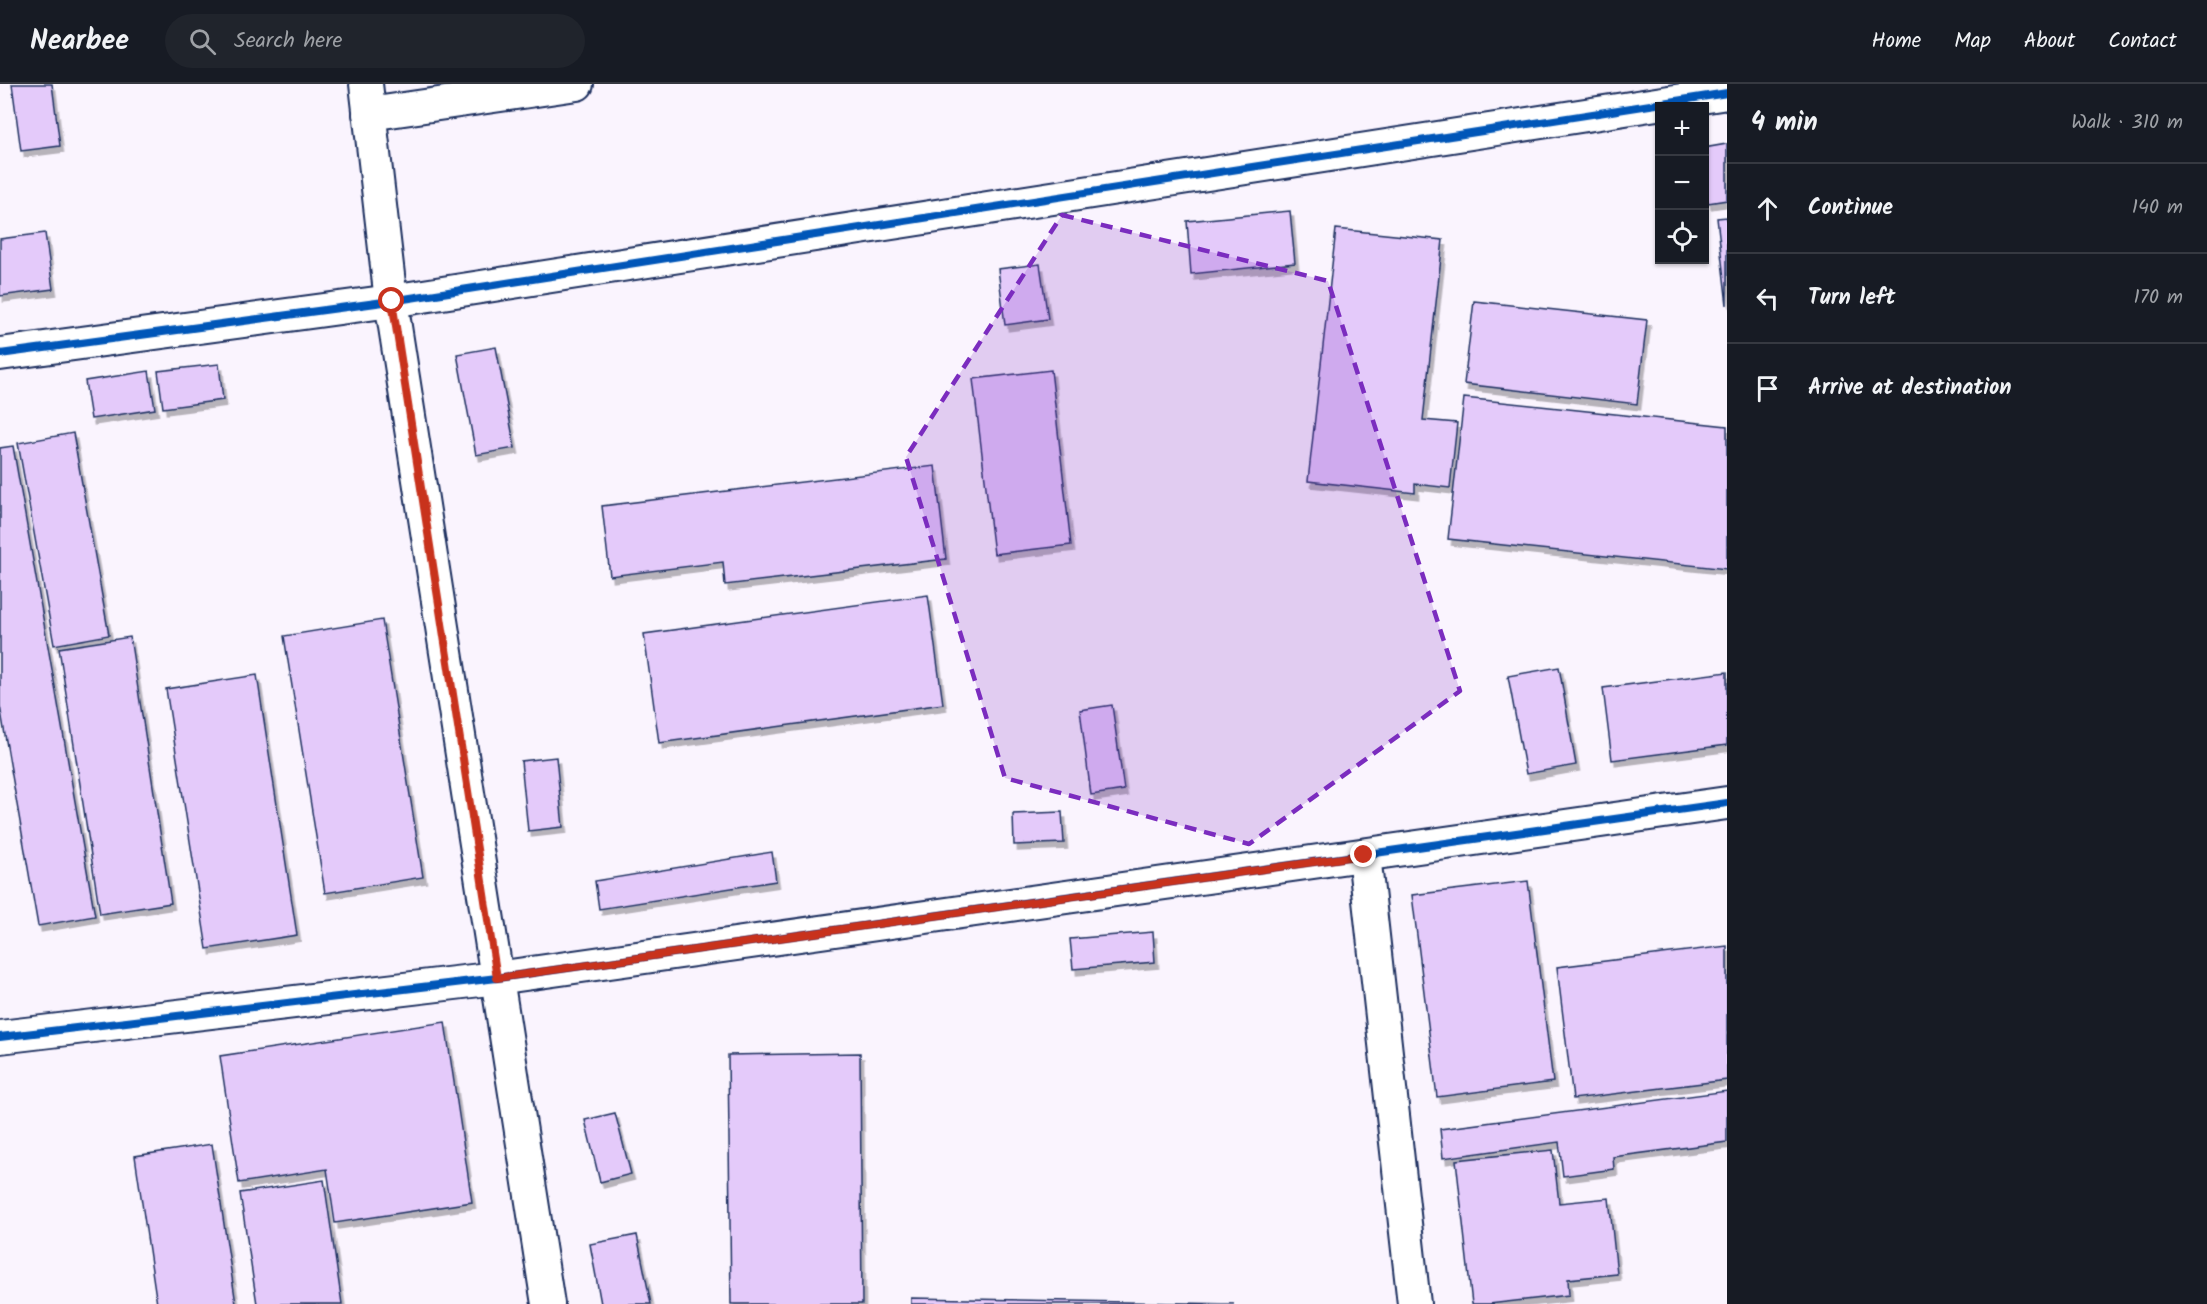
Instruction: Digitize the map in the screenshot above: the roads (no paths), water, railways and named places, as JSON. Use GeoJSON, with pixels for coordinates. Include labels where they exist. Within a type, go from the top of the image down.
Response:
{"type":"FeatureCollection","features":[{"type":"Feature","properties":{"kind":"street"},"geometry":{"type":"LineString","coordinates":[[548,1304],[392,301],[367,99],[577,84]]}},
{"type":"Feature","properties":{"kind":"street"},"geometry":{"type":"LineString","coordinates":[[0,354],[392,301],[1727,93]]}},
{"type":"Feature","properties":{"kind":"street"},"geometry":{"type":"LineString","coordinates":[[0,1037],[497,978],[1727,803]]}},
{"type":"Feature","properties":{"kind":"street"},"geometry":{"type":"LineString","coordinates":[[1364,855],[1414,1304]]}}]}
